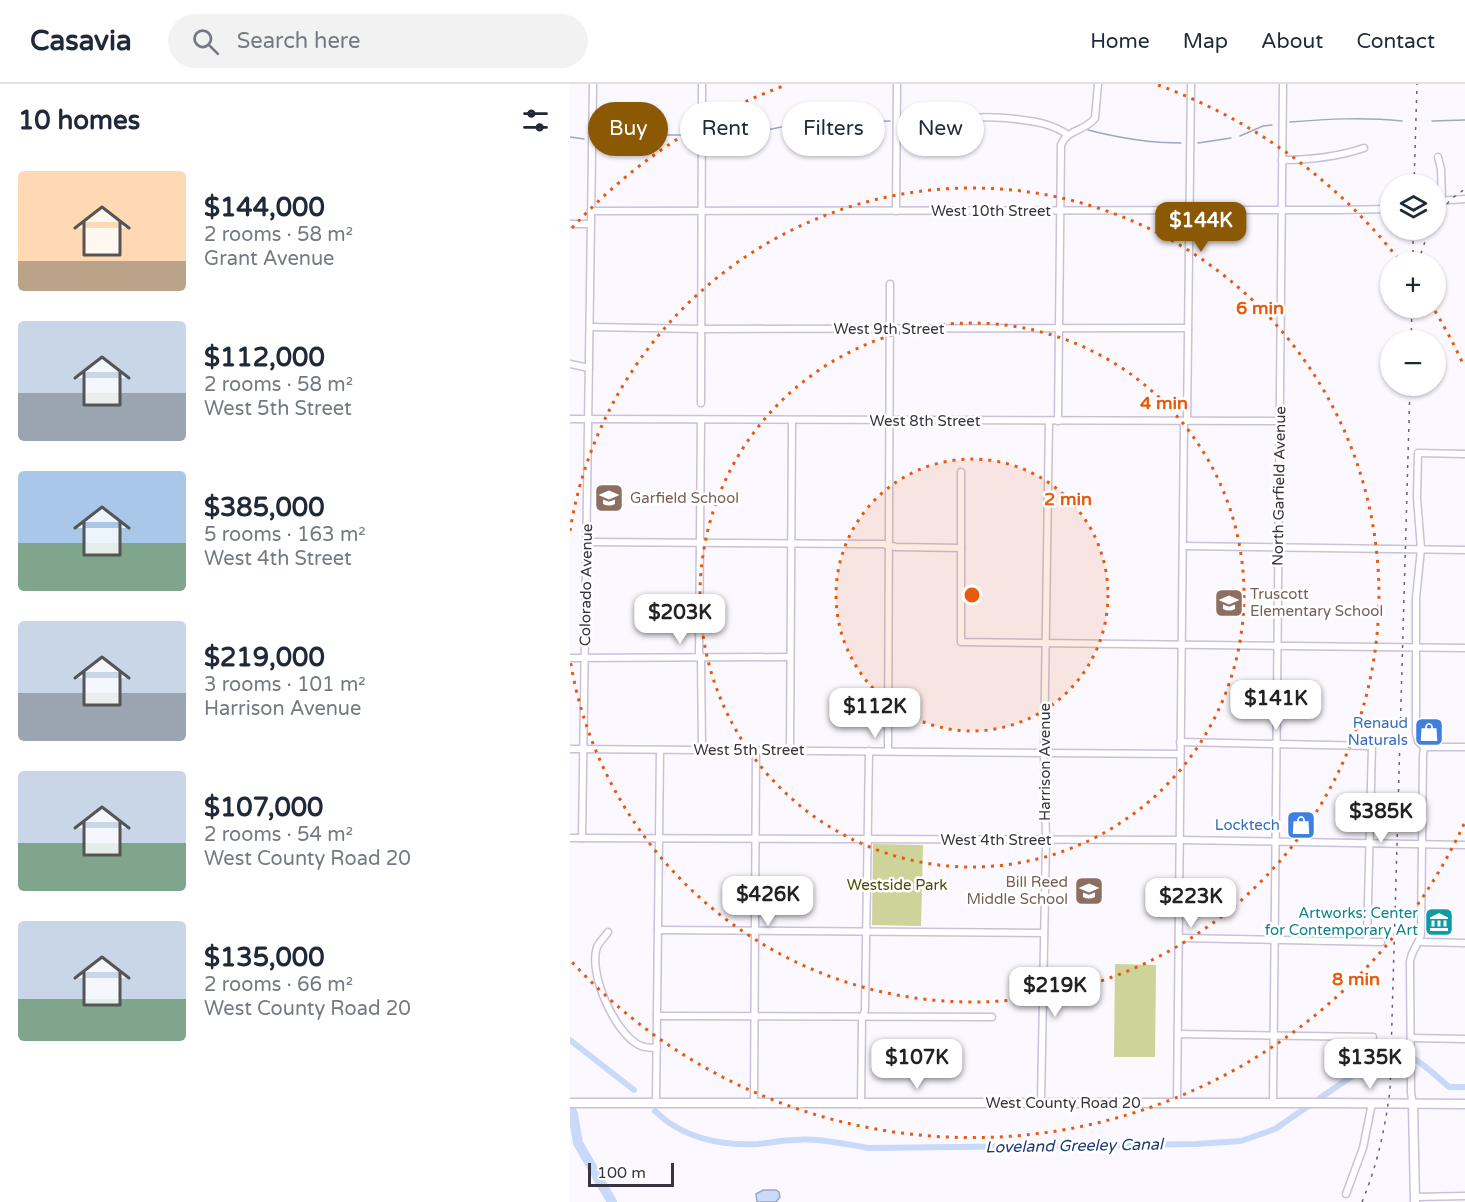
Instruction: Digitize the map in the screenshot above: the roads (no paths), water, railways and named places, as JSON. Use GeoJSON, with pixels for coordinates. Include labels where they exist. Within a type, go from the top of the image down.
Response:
{"type":"FeatureCollection","features":[{"type":"Feature","properties":{"kind":"main road","name":"West County Road 20"},"geometry":{"type":"LineString","coordinates":[[570,1103],[1328,1102],[1465,1104]]}},
{"type":"Feature","properties":{"kind":"main road"},"geometry":{"type":"LineString","coordinates":[[1413,1105],[1415,1199]]}},
{"type":"Feature","properties":{"kind":"street"},"geometry":{"type":"LineString","coordinates":[[591,211],[592,84]]}},
{"type":"Feature","properties":{"kind":"street"},"geometry":{"type":"LineString","coordinates":[[701,403],[702,84]]}},
{"type":"Feature","properties":{"kind":"street"},"geometry":{"type":"LineString","coordinates":[[897,84],[897,102]]}},
{"type":"Feature","properties":{"kind":"street"},"geometry":{"type":"LineString","coordinates":[[1058,421],[1061,145],[1068,135],[1085,128],[1095,118],[1098,84]]}},
{"type":"Feature","properties":{"kind":"street"},"geometry":{"type":"LineString","coordinates":[[1177,1103],[1180,742],[1191,84]]}},
{"type":"Feature","properties":{"kind":"street","name":"North Garfield Avenue"},"geometry":{"type":"LineString","coordinates":[[1273,1103],[1283,84]]}},
{"type":"Feature","properties":{"kind":"street"},"geometry":{"type":"LineString","coordinates":[[984,117],[997,116],[1045,124],[1068,135]]}},
{"type":"Feature","properties":{"kind":"street"},"geometry":{"type":"LineString","coordinates":[[896,211],[897,131]]}},
{"type":"Feature","properties":{"kind":"street"},"geometry":{"type":"LineString","coordinates":[[1282,160],[1318,159],[1347,154],[1364,148]]}},
{"type":"Feature","properties":{"kind":"street"},"geometry":{"type":"LineString","coordinates":[[1438,157],[1441,174]]}},
{"type":"Feature","properties":{"kind":"street"},"geometry":{"type":"LineString","coordinates":[[1446,200],[1465,199]]}},
{"type":"Feature","properties":{"kind":"street","name":"West 10th Street"},"geometry":{"type":"LineString","coordinates":[[591,211],[1380,209]]}},
{"type":"Feature","properties":{"kind":"street","name":"Colorado Avenue"},"geometry":{"type":"LineString","coordinates":[[582,838],[591,211]]}},
{"type":"Feature","properties":{"kind":"street"},"geometry":{"type":"LineString","coordinates":[[570,224],[590,224]]}},
{"type":"Feature","properties":{"kind":"street"},"geometry":{"type":"LineString","coordinates":[[888,751],[890,284]]}},
{"type":"Feature","properties":{"kind":"street","name":"West 9th Street"},"geometry":{"type":"LineString","coordinates":[[591,327],[701,330],[1188,327]]}},
{"type":"Feature","properties":{"kind":"street"},"geometry":{"type":"LineString","coordinates":[[570,364],[590,368]]}},
{"type":"Feature","properties":{"kind":"street","name":"West 8th Street"},"geometry":{"type":"LineString","coordinates":[[570,419],[1279,421]]}},
{"type":"Feature","properties":{"kind":"street"},"geometry":{"type":"LineString","coordinates":[[701,420],[702,750]]}},
{"type":"Feature","properties":{"kind":"street"},"geometry":{"type":"LineString","coordinates":[[790,750],[792,420]]}},
{"type":"Feature","properties":{"kind":"street","name":"Harrison Avenue"},"geometry":{"type":"LineString","coordinates":[[1041,1102],[1046,841],[1044,753],[1048,421]]}},
{"type":"Feature","properties":{"kind":"street"},"geometry":{"type":"LineString","coordinates":[[1465,454],[1418,453],[1417,498],[1421,549],[1416,598],[1416,733],[1418,741],[1424,747],[1465,747]]}},
{"type":"Feature","properties":{"kind":"street"},"geometry":{"type":"LineString","coordinates":[[961,472],[961,642],[1465,648]]}},
{"type":"Feature","properties":{"kind":"street"},"geometry":{"type":"LineString","coordinates":[[587,542],[884,544],[961,548]]}},
{"type":"Feature","properties":{"kind":"street"},"geometry":{"type":"LineString","coordinates":[[1183,546],[1465,550]]}},
{"type":"Feature","properties":{"kind":"street"},"geometry":{"type":"LineString","coordinates":[[570,658],[790,657]]}},
{"type":"Feature","properties":{"kind":"street"},"geometry":{"type":"LineString","coordinates":[[1180,742],[1372,746],[1367,941]]}},
{"type":"Feature","properties":{"kind":"street"},"geometry":{"type":"LineString","coordinates":[[1413,1105],[1410,962],[1412,951],[1419,942],[1422,930],[1424,747]]}},
{"type":"Feature","properties":{"kind":"street","name":"West 5th Street"},"geometry":{"type":"LineString","coordinates":[[570,749],[1180,754]]}},
{"type":"Feature","properties":{"kind":"street"},"geometry":{"type":"LineString","coordinates":[[656,1102],[660,750]]}},
{"type":"Feature","properties":{"kind":"street"},"geometry":{"type":"LineString","coordinates":[[754,1104],[756,750]]}},
{"type":"Feature","properties":{"kind":"street"},"geometry":{"type":"LineString","coordinates":[[861,1104],[867,931],[868,751]]}},
{"type":"Feature","properties":{"kind":"street","name":"West 4th Street"},"geometry":{"type":"LineString","coordinates":[[570,838],[1180,840],[1465,845]]}},
{"type":"Feature","properties":{"kind":"street"},"geometry":{"type":"LineString","coordinates":[[658,930],[1044,933]]}},
{"type":"Feature","properties":{"kind":"street"},"geometry":{"type":"LineString","coordinates":[[608,933],[597,947],[598,979],[607,1005],[619,1026],[632,1040],[641,1046],[657,1048]]}},
{"type":"Feature","properties":{"kind":"street"},"geometry":{"type":"LineString","coordinates":[[1179,938],[1381,942]]}},
{"type":"Feature","properties":{"kind":"street"},"geometry":{"type":"LineString","coordinates":[[1419,942],[1465,943]]}},
{"type":"Feature","properties":{"kind":"street"},"geometry":{"type":"LineString","coordinates":[[657,1016],[992,1017]]}},
{"type":"Feature","properties":{"kind":"street"},"geometry":{"type":"LineString","coordinates":[[1178,1034],[1373,1037]]}},
{"type":"Feature","properties":{"kind":"street"},"geometry":{"type":"LineString","coordinates":[[1411,1038],[1465,1039]]}},
{"type":"Feature","properties":{"kind":"street"},"geometry":{"type":"LineString","coordinates":[[1346,1194],[1363,1148],[1372,1103]]}},
{"type":"Feature","properties":{"kind":"street"},"geometry":{"type":"LineString","coordinates":[[1415,1199],[1465,1196]]}},
{"type":"Feature","properties":{"kind":"water"},"geometry":{"type":"Polygon","coordinates":[[[763,1190],[776,1190],[780,1197],[776,1202],[757,1202],[756,1194],[763,1190]]]}},
{"type":"Feature","properties":{"kind":"waterway"},"geometry":{"type":"LineString","coordinates":[[1290,122],[1346,119],[1402,121]]}},
{"type":"Feature","properties":{"kind":"waterway"},"geometry":{"type":"LineString","coordinates":[[1432,121],[1465,120]]}},
{"type":"Feature","properties":{"kind":"waterway"},"geometry":{"type":"LineString","coordinates":[[770,129],[796,124],[890,121]]}},
{"type":"Feature","properties":{"kind":"waterway"},"geometry":{"type":"LineString","coordinates":[[1240,136],[1263,126],[1272,125]]}},
{"type":"Feature","properties":{"kind":"waterway"},"geometry":{"type":"LineString","coordinates":[[1088,130],[1134,139],[1181,143]]}},
{"type":"Feature","properties":{"kind":"waterway"},"geometry":{"type":"LineString","coordinates":[[668,135],[680,135]]}},
{"type":"Feature","properties":{"kind":"waterway"},"geometry":{"type":"LineString","coordinates":[[570,137],[584,139]]}},
{"type":"Feature","properties":{"kind":"waterway"},"geometry":{"type":"LineString","coordinates":[[1198,143],[1231,138]]}},
{"type":"Feature","properties":{"kind":"waterway","name":"Loveland Greeley Canal"},"geometry":{"type":"LineString","coordinates":[[570,1040],[634,1090]]}},
{"type":"Feature","properties":{"kind":"waterway","name":"Loveland Greeley Canal"},"geometry":{"type":"LineString","coordinates":[[655,1111],[677,1128],[690,1134],[716,1142],[744,1144],[785,1140],[813,1140],[869,1148],[1196,1144],[1241,1141],[1275,1129],[1387,1052],[1396,1052],[1413,1058],[1449,1087],[1465,1087]]}},
{"type":"Feature","properties":{"kind":"waterway"},"geometry":{"type":"LineString","coordinates":[[570,1108],[578,1143],[612,1202]]}},
{"type":"Feature","properties":{"kind":"railway"},"geometry":{"type":"LineString","coordinates":[[1414,174],[1417,84]]}},
{"type":"Feature","properties":{"kind":"railway"},"geometry":{"type":"LineString","coordinates":[[1446,205],[1465,189]]}},
{"type":"Feature","properties":{"kind":"railway"},"geometry":{"type":"LineString","coordinates":[[1413,240],[1413,252]]}},
{"type":"Feature","properties":{"kind":"railway"},"geometry":{"type":"LineString","coordinates":[[1421,252],[1426,240]]}},
{"type":"Feature","properties":{"kind":"railway"},"geometry":{"type":"LineString","coordinates":[[1411,330],[1412,318]]}},
{"type":"Feature","properties":{"kind":"railway"},"geometry":{"type":"LineString","coordinates":[[1362,1202],[1380,1147],[1390,1090],[1410,396]]}},
{"type":"Feature","properties":{"kind":"place","name":"Garfield School"},"geometry":{"type":"Point","coordinates":[609,498]}},
{"type":"Feature","properties":{"kind":"place","name":"Truscott Elementary School"},"geometry":{"type":"Point","coordinates":[1229,603]}},
{"type":"Feature","properties":{"kind":"place","name":"Renaud Naturals"},"geometry":{"type":"Point","coordinates":[1429,732]}},
{"type":"Feature","properties":{"kind":"place","name":"Locktech"},"geometry":{"type":"Point","coordinates":[1301,825]}},
{"type":"Feature","properties":{"kind":"place","name":"Bill Reed Middle School"},"geometry":{"type":"Point","coordinates":[1089,891]}},
{"type":"Feature","properties":{"kind":"place","name":"Artworks: Center for Contemporary Art"},"geometry":{"type":"Point","coordinates":[1439,922]}},
{"type":"Feature","properties":{"kind":"park label","name":"Westside Park"},"geometry":{"type":"Point","coordinates":[897,885]}}]}
